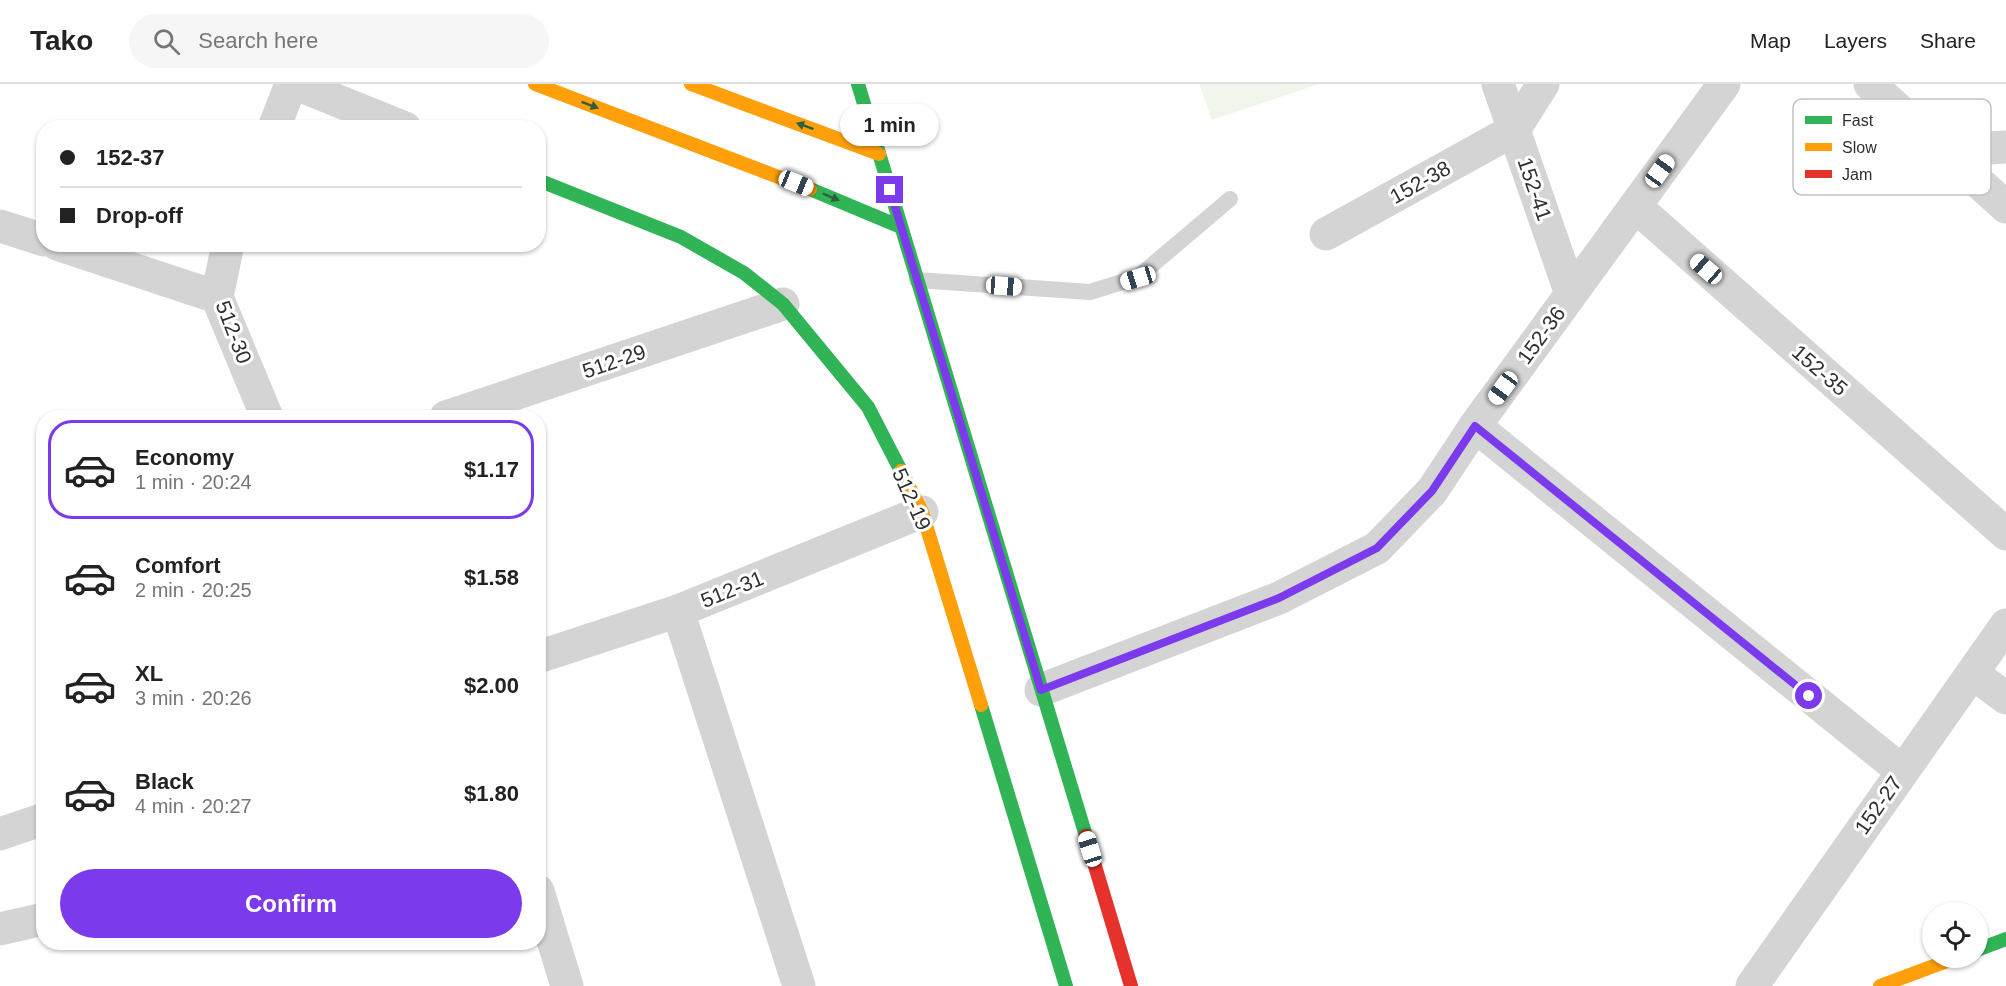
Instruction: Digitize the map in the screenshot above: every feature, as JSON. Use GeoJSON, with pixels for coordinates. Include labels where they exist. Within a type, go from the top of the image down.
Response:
{"type":"FeatureCollection","features":[{"type":"Feature","properties":{"kind":"main road"},"geometry":{"type":"LineString","coordinates":[[535,84],[775,174],[901,227]]}},
{"type":"Feature","properties":{"kind":"main road"},"geometry":{"type":"LineString","coordinates":[[691,84],[879,154]]}},
{"type":"Feature","properties":{"kind":"main road"},"geometry":{"type":"LineString","coordinates":[[858,84],[1131,986]]}},
{"type":"Feature","properties":{"kind":"main road","name":"512-19"},"geometry":{"type":"LineString","coordinates":[[546,183],[681,237],[744,273],[783,304],[868,407],[922,512],[1066,986]]}},
{"type":"Feature","properties":{"kind":"main road"},"geometry":{"type":"LineString","coordinates":[[1988,946],[2006,939]]}},
{"type":"Feature","properties":{"kind":"main road"},"geometry":{"type":"LineString","coordinates":[[1880,986],[1928,968]]}},
{"type":"Feature","properties":{"kind":"street"},"geometry":{"type":"LineString","coordinates":[[277,120],[291,84]]}},
{"type":"Feature","properties":{"kind":"street"},"geometry":{"type":"LineString","coordinates":[[296,84],[385,120]]}},
{"type":"Feature","properties":{"kind":"street","name":"152-41"},"geometry":{"type":"LineString","coordinates":[[1498,84],[1571,294]]}},
{"type":"Feature","properties":{"kind":"street"},"geometry":{"type":"LineString","coordinates":[[1514,130],[1543,84]]}},
{"type":"Feature","properties":{"kind":"street","name":"152-36"},"geometry":{"type":"LineString","coordinates":[[1041,690],[1279,598],[1377,548],[1432,491],[1475,426],[1724,84]]}},
{"type":"Feature","properties":{"kind":"street"},"geometry":{"type":"LineString","coordinates":[[1870,84],[1887,99]]}},
{"type":"Feature","properties":{"kind":"street","name":"152-38"},"geometry":{"type":"LineString","coordinates":[[1326,234],[1514,130]]}},
{"type":"Feature","properties":{"kind":"street"},"geometry":{"type":"LineString","coordinates":[[1991,148],[2006,147]]}},
{"type":"Feature","properties":{"kind":"street"},"geometry":{"type":"LineString","coordinates":[[1991,193],[2006,207]]}},
{"type":"Feature","properties":{"kind":"street","name":"152-35"},"geometry":{"type":"LineString","coordinates":[[1635,206],[2006,534]]}},
{"type":"Feature","properties":{"kind":"street"},"geometry":{"type":"LineString","coordinates":[[0,226],[36,237]]}},
{"type":"Feature","properties":{"kind":"street"},"geometry":{"type":"LineString","coordinates":[[81,252],[217,297]]}},
{"type":"Feature","properties":{"kind":"street","name":"512-30"},"geometry":{"type":"LineString","coordinates":[[226,252],[217,297],[264,410]]}},
{"type":"Feature","properties":{"kind":"street","name":"512-29"},"geometry":{"type":"LineString","coordinates":[[467,410],[783,304]]}},
{"type":"Feature","properties":{"kind":"street"},"geometry":{"type":"LineString","coordinates":[[1475,426],[1902,771]]}},
{"type":"Feature","properties":{"kind":"street","name":"512-31"},"geometry":{"type":"LineString","coordinates":[[546,654],[678,611],[922,512]]}},
{"type":"Feature","properties":{"kind":"street"},"geometry":{"type":"LineString","coordinates":[[678,611],[799,986]]}},
{"type":"Feature","properties":{"kind":"street","name":"152-27"},"geometry":{"type":"LineString","coordinates":[[1752,986],[2006,625]]}},
{"type":"Feature","properties":{"kind":"street"},"geometry":{"type":"LineString","coordinates":[[1972,673],[2006,698]]}},
{"type":"Feature","properties":{"kind":"street"},"geometry":{"type":"LineString","coordinates":[[0,834],[36,822]]}},
{"type":"Feature","properties":{"kind":"street"},"geometry":{"type":"LineString","coordinates":[[546,917],[567,986]]}},
{"type":"Feature","properties":{"kind":"street"},"geometry":{"type":"LineString","coordinates":[[0,929],[36,921]]}},
{"type":"Feature","properties":{"kind":"lane"},"geometry":{"type":"LineString","coordinates":[[917,280],[1090,292],[1138,278],[1230,199]]}},
{"type":"Feature","properties":{"kind":"shaded area"},"geometry":{"type":"Polygon","coordinates":[[[1199,84],[1319,84],[1212,120],[1199,84]]]}},
{"type":"Feature","properties":{"kind":"traffic: fast"},"geometry":{"type":"LineString","coordinates":[[858,84],[1086,836]]}},
{"type":"Feature","properties":{"kind":"traffic: fast"},"geometry":{"type":"LineString","coordinates":[[546,183],[681,237],[744,273],[783,304],[868,407],[901,471]]}},
{"type":"Feature","properties":{"kind":"traffic: fast"},"geometry":{"type":"LineString","coordinates":[[810,189],[901,227]]}},
{"type":"Feature","properties":{"kind":"traffic: fast"},"geometry":{"type":"LineString","coordinates":[[981,705],[1066,986]]}},
{"type":"Feature","properties":{"kind":"traffic: fast"},"geometry":{"type":"LineString","coordinates":[[1988,946],[2006,939]]}},
{"type":"Feature","properties":{"kind":"traffic: slow"},"geometry":{"type":"LineString","coordinates":[[535,84],[810,189]]}},
{"type":"Feature","properties":{"kind":"traffic: slow"},"geometry":{"type":"LineString","coordinates":[[691,84],[879,154]]}},
{"type":"Feature","properties":{"kind":"traffic: slow"},"geometry":{"type":"LineString","coordinates":[[901,471],[922,512],[981,705]]}},
{"type":"Feature","properties":{"kind":"traffic: slow"},"geometry":{"type":"LineString","coordinates":[[1880,986],[1928,968]]}},
{"type":"Feature","properties":{"kind":"traffic: jam"},"geometry":{"type":"LineString","coordinates":[[1086,836],[1131,986]]}},
{"type":"Feature","properties":{"kind":"route"},"geometry":{"type":"LineString","coordinates":[[890,190],[1041,690],[1279,598],[1377,548],[1432,491],[1475,426],[1809,696]]}}]}
